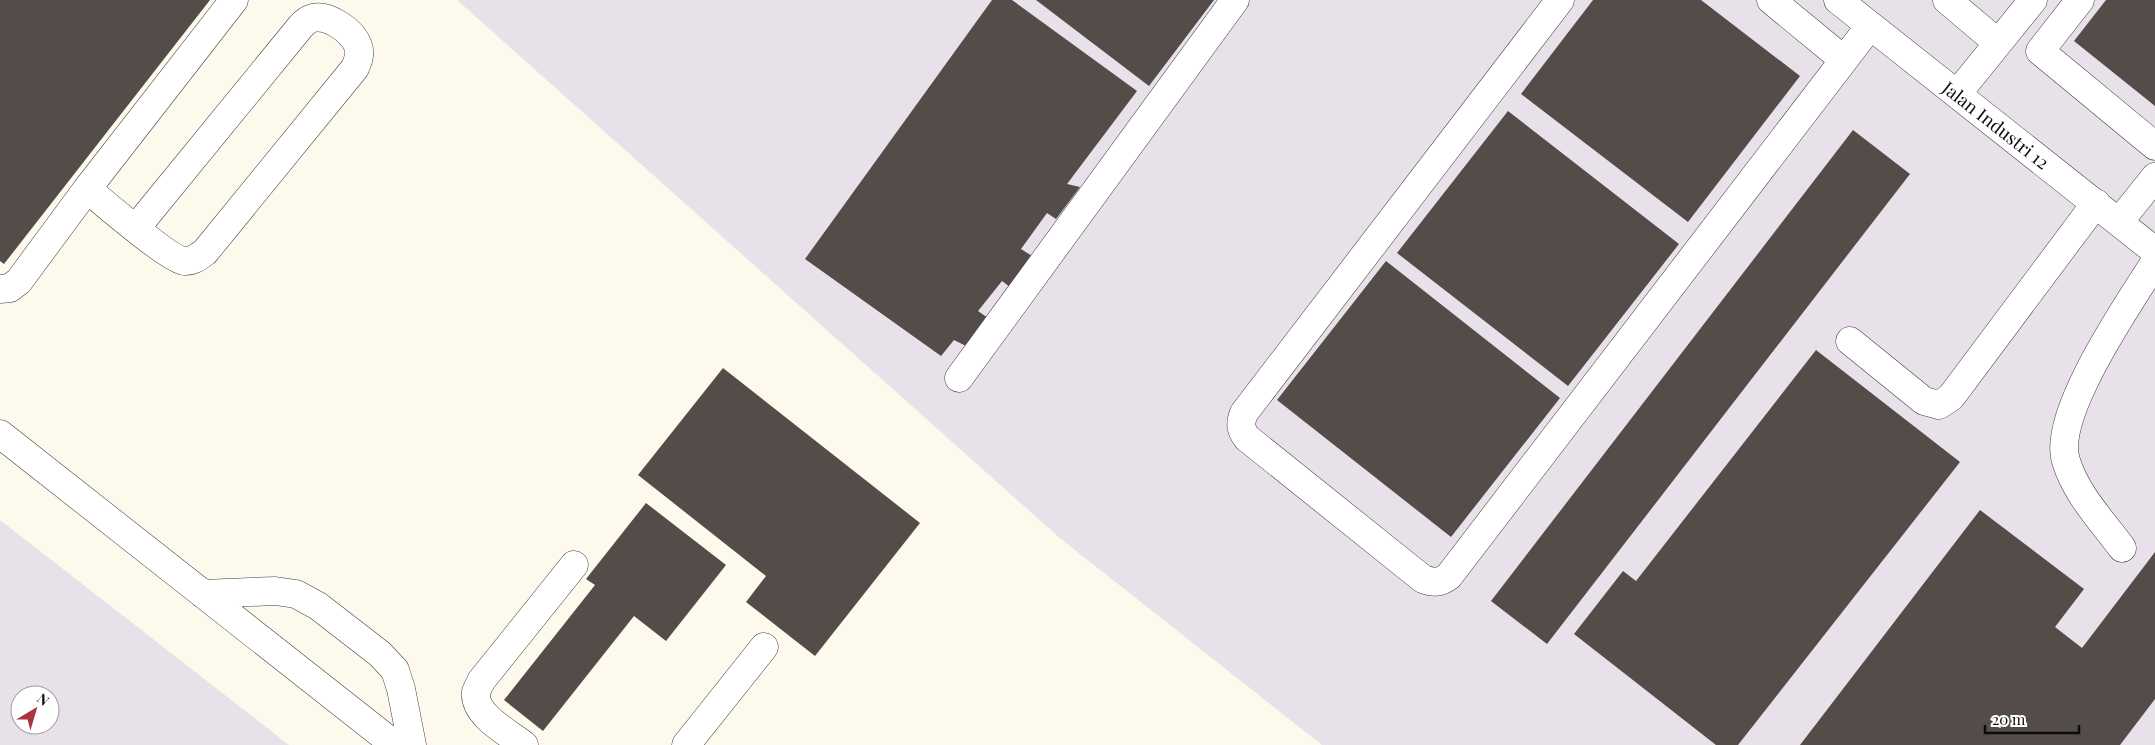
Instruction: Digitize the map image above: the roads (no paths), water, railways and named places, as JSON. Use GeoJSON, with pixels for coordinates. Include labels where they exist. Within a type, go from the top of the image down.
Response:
{"type":"FeatureCollection","features":[{"type":"Feature","properties":{"kind":"street"},"geometry":{"type":"LineString","coordinates":[[0,289],[10,288],[19,281],[87,189],[234,0]]}},
{"type":"Feature","properties":{"kind":"street"},"geometry":{"type":"LineString","coordinates":[[959,378],[1235,0]]}},
{"type":"Feature","properties":{"kind":"street"},"geometry":{"type":"LineString","coordinates":[[1560,0],[1244,413],[1240,422],[1242,431],[1247,438],[1422,579],[1432,582],[1442,582],[1449,576],[1870,26]]}},
{"type":"Feature","properties":{"kind":"street"},"geometry":{"type":"LineString","coordinates":[[1771,0],[1844,60]]}},
{"type":"Feature","properties":{"kind":"street","name":"Jalan Industri 12"},"geometry":{"type":"LineString","coordinates":[[1838,0],[2153,247]]}},
{"type":"Feature","properties":{"kind":"street"},"geometry":{"type":"LineString","coordinates":[[1947,0],[1998,43]]}},
{"type":"Feature","properties":{"kind":"street"},"geometry":{"type":"LineString","coordinates":[[1957,94],[2033,0]]}},
{"type":"Feature","properties":{"kind":"street"},"geometry":{"type":"LineString","coordinates":[[2080,0],[2040,51],[2155,146]]}},
{"type":"Feature","properties":{"kind":"street"},"geometry":{"type":"LineString","coordinates":[[87,189],[136,228],[173,256],[184,261],[195,259],[205,252],[354,68],[359,57],[358,44],[334,22],[322,17],[310,19],[301,26],[136,228]]}},
{"type":"Feature","properties":{"kind":"street"},"geometry":{"type":"LineString","coordinates":[[2119,222],[2155,177]]}},
{"type":"Feature","properties":{"kind":"street"},"geometry":{"type":"LineString","coordinates":[[1850,341],[1924,401],[1939,405],[1951,397],[2096,204]]}},
{"type":"Feature","properties":{"kind":"street"},"geometry":{"type":"LineString","coordinates":[[2122,548],[2084,498],[2072,477],[2065,459],[2066,434],[2072,411],[2092,365],[2153,247]]}},
{"type":"Feature","properties":{"kind":"street"},"geometry":{"type":"LineString","coordinates":[[0,434],[395,745]]}},
{"type":"Feature","properties":{"kind":"street"},"geometry":{"type":"LineString","coordinates":[[524,745],[485,714],[478,705],[476,692],[481,681],[574,564]]}},
{"type":"Feature","properties":{"kind":"street"},"geometry":{"type":"LineString","coordinates":[[203,594],[275,591],[296,594],[318,606],[380,654],[395,670],[402,689],[412,745]]}},
{"type":"Feature","properties":{"kind":"street"},"geometry":{"type":"LineString","coordinates":[[686,745],[764,647]]}}]}
